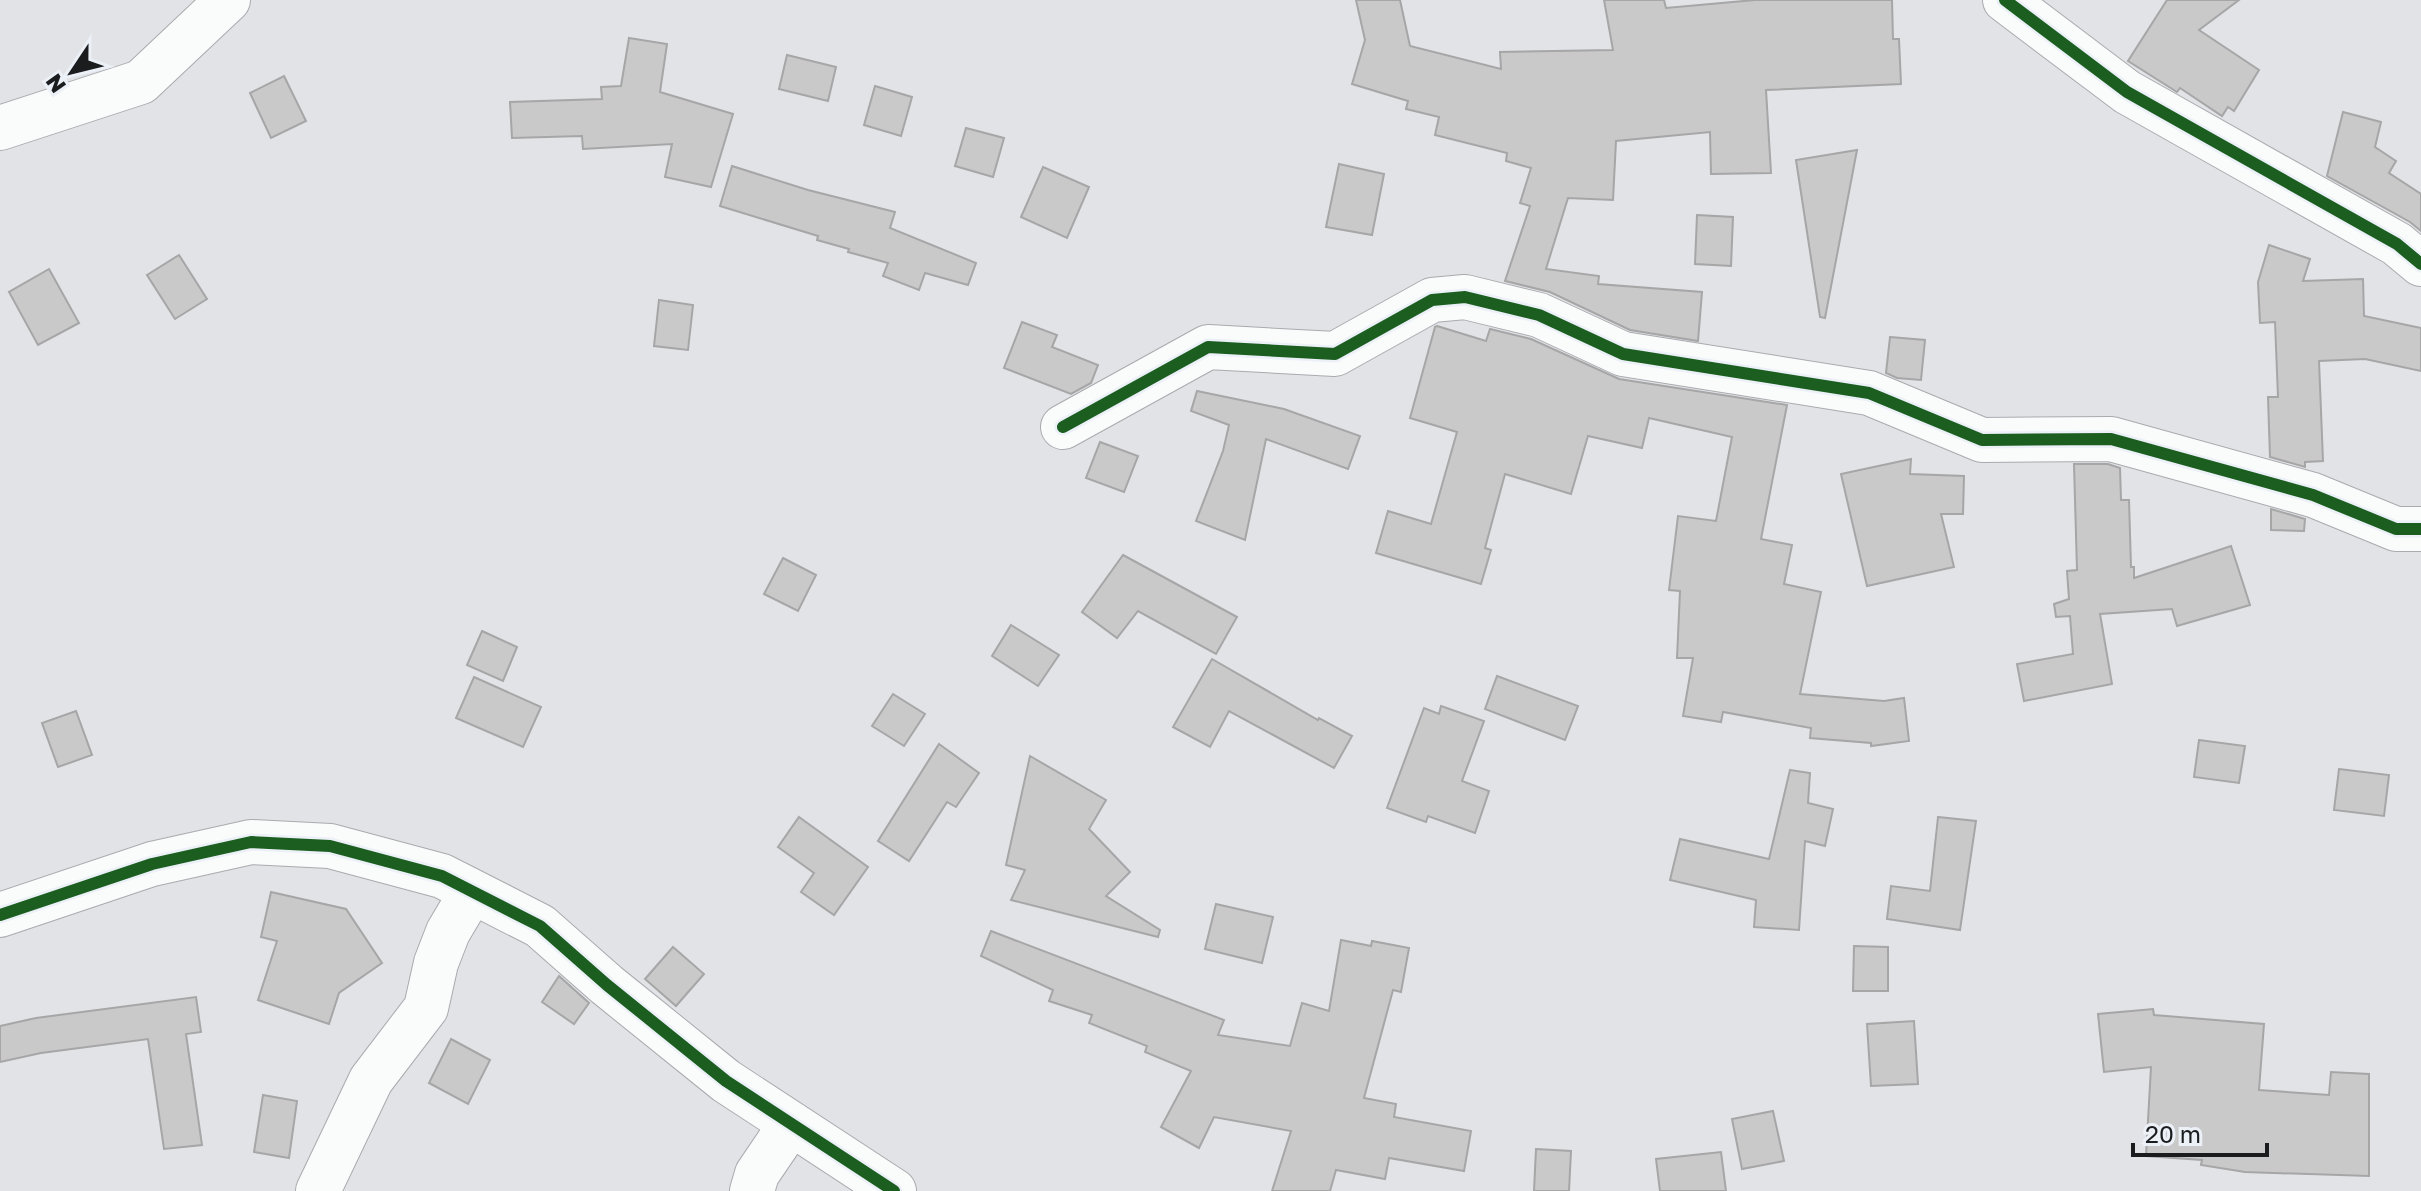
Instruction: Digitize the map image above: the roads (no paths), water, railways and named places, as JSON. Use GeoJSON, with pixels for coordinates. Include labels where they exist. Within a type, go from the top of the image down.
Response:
{"type":"FeatureCollection","features":[{"type":"Feature","properties":{"kind":"street"},"geometry":{"type":"LineString","coordinates":[[0,128],[141,82],[228,0]]}},
{"type":"Feature","properties":{"kind":"street"},"geometry":{"type":"LineString","coordinates":[[2005,0],[2127,92],[2397,244],[2421,264]]}},
{"type":"Feature","properties":{"kind":"street"},"geometry":{"type":"LineString","coordinates":[[1063,427],[1208,347],[1335,354],[1432,300],[1465,297],[1539,315],[1623,354],[1869,393],[1982,440],[2111,439],[2313,495],[2396,529],[2421,529]]}},
{"type":"Feature","properties":{"kind":"street"},"geometry":{"type":"LineString","coordinates":[[0,915],[152,864],[251,842],[330,846],[442,876],[540,926],[607,985],[726,1081],[894,1191]]}},
{"type":"Feature","properties":{"kind":"street"},"geometry":{"type":"LineString","coordinates":[[318,1191],[371,1080],[426,1008],[436,963],[468,890]]}},
{"type":"Feature","properties":{"kind":"street"},"geometry":{"type":"LineString","coordinates":[[752,1191],[757,1174],[791,1124]]}}]}
